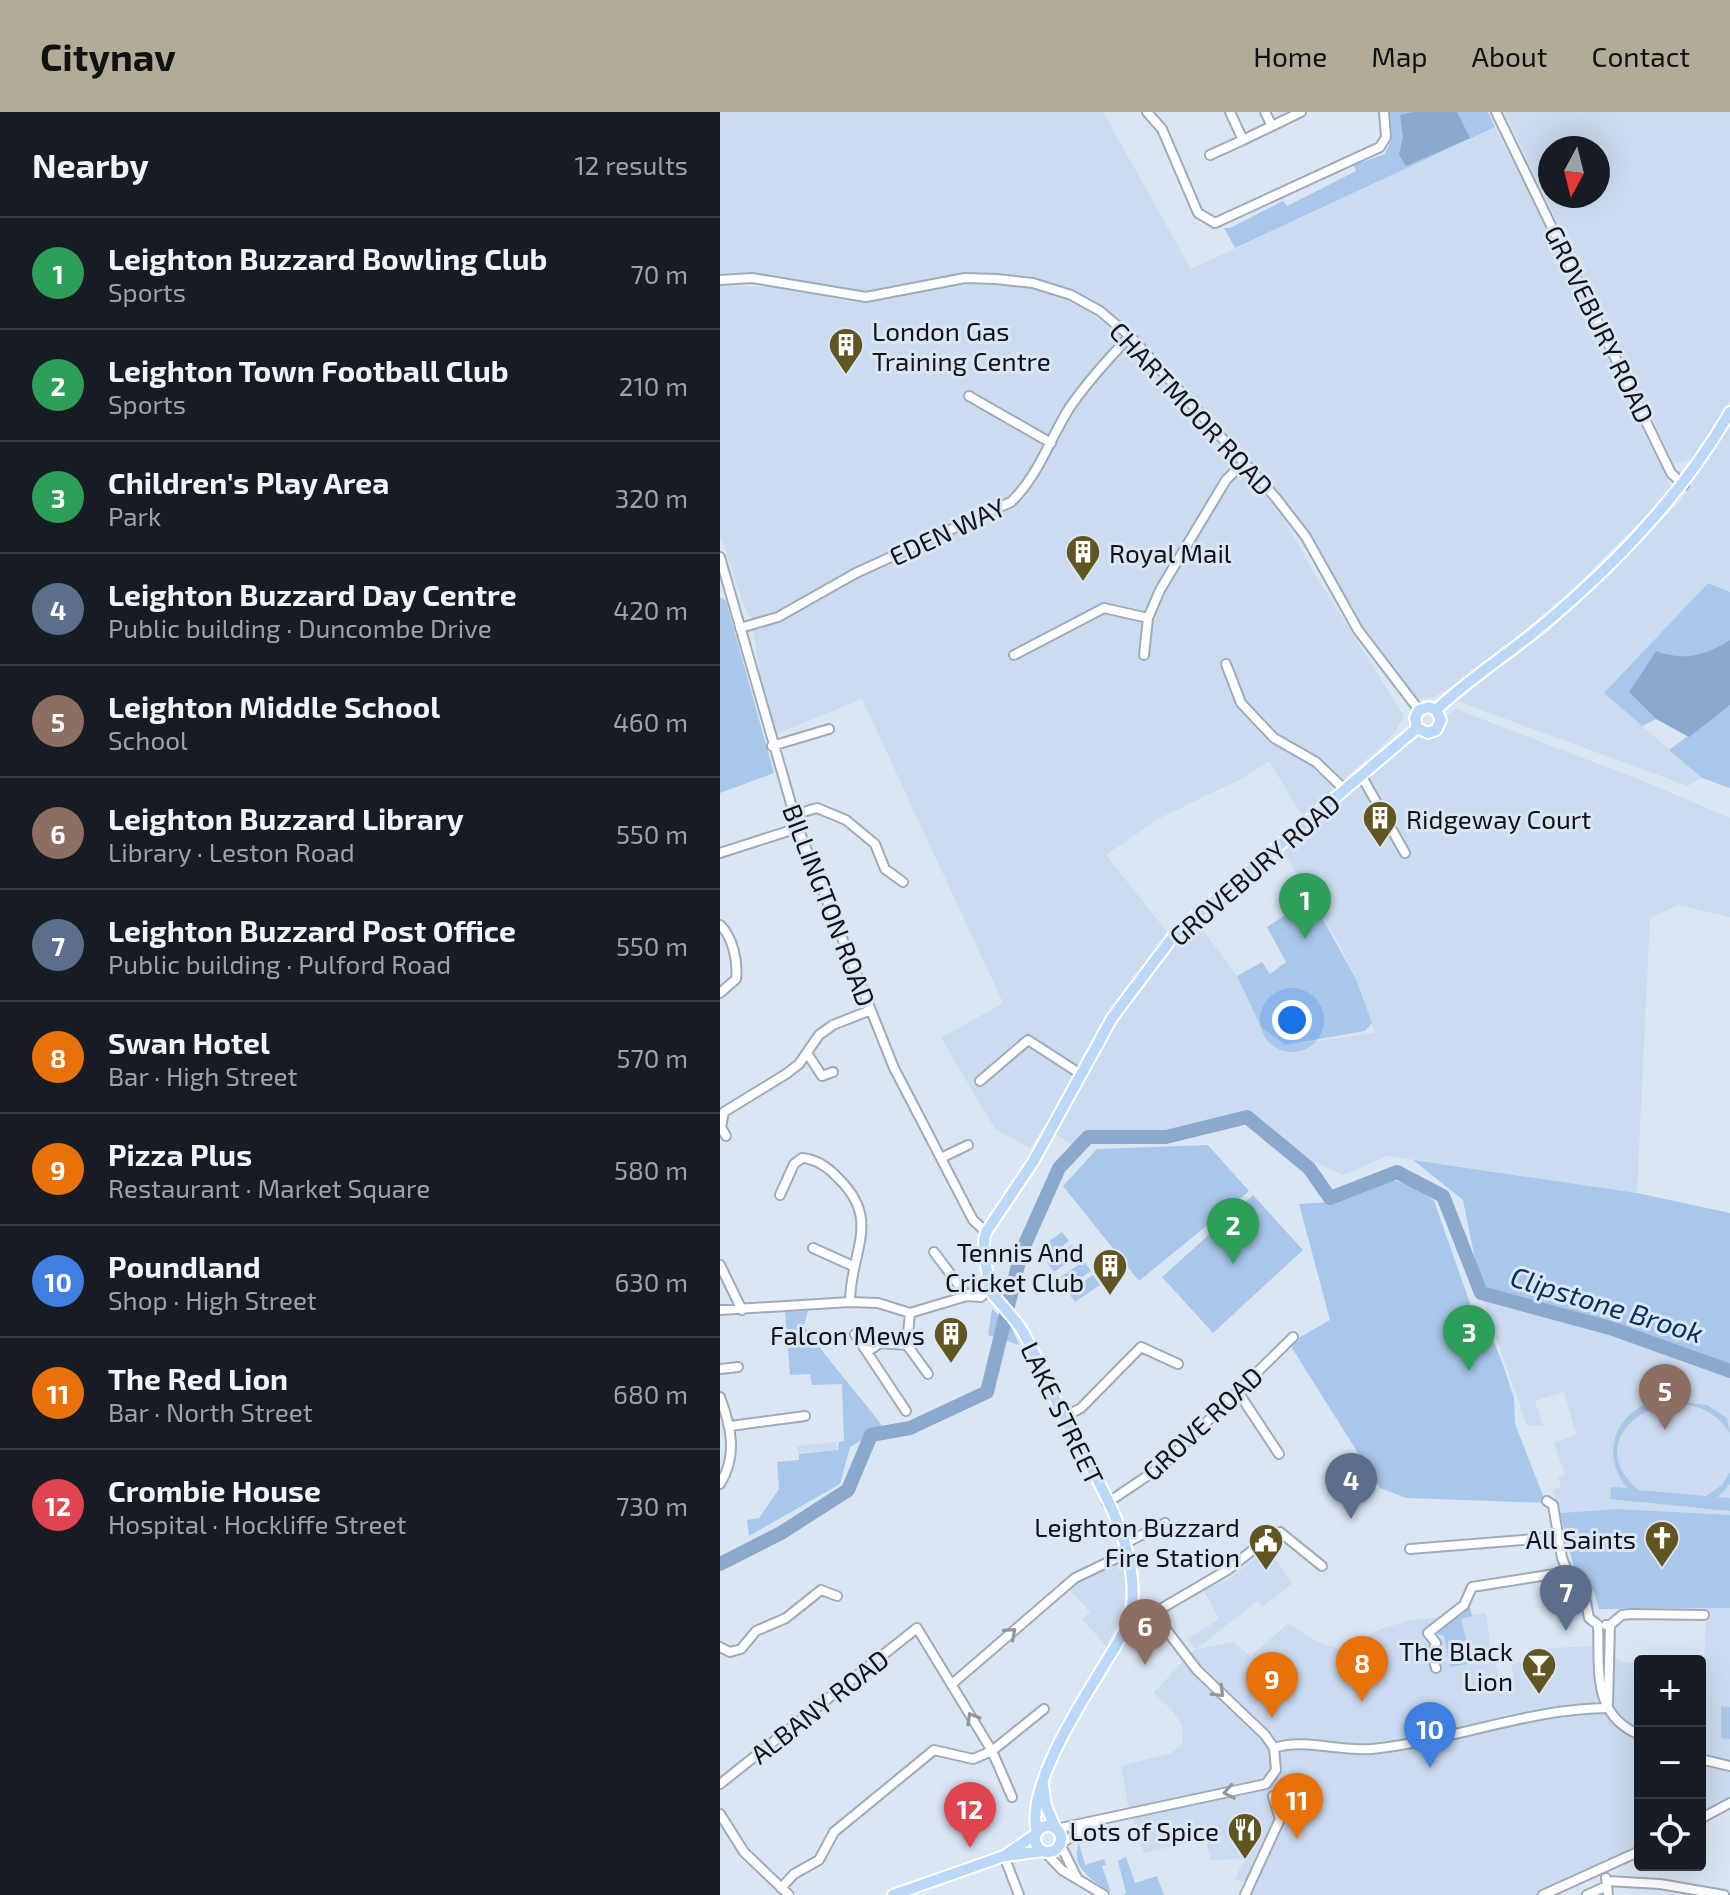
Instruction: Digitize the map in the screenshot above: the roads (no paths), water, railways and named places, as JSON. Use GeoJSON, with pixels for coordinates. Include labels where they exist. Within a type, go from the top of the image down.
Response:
{"type":"FeatureCollection","features":[{"type":"Feature","properties":{"kind":"main road","name":"GROVEBURY ROAD"},"geometry":{"type":"LineString","coordinates":[[986,1232],[1033,1162],[1079,1073],[1130,992],[1175,934],[1417,728],[1428,733],[1436,730],[1441,720],[1436,710],[1539,628],[1684,485],[1730,412]]}},
{"type":"Feature","properties":{"kind":"main road"},"geometry":{"type":"LineString","coordinates":[[1417,728],[1415,718],[1419,710],[1429,707],[1436,710]]}},
{"type":"Feature","properties":{"kind":"main road"},"geometry":{"type":"LineString","coordinates":[[986,1232],[982,1244],[990,1267],[992,1294]]}},
{"type":"Feature","properties":{"kind":"main road","name":"LAKE STREET"},"geometry":{"type":"LineString","coordinates":[[992,1294],[1023,1332],[1107,1503],[1126,1548],[1132,1608]]}},
{"type":"Feature","properties":{"kind":"main road"},"geometry":{"type":"LineString","coordinates":[[1044,1852],[1036,1842],[1034,1814],[1043,1785],[1082,1701],[1114,1649],[1132,1608]]}},
{"type":"Feature","properties":{"kind":"main road"},"geometry":{"type":"LineString","coordinates":[[893,1895],[1004,1856],[1052,1852],[1061,1844],[1046,1806],[1043,1785]]}},
{"type":"Feature","properties":{"kind":"main road"},"geometry":{"type":"LineString","coordinates":[[1004,1856],[1048,1826],[1056,1829]]}},
{"type":"Feature","properties":{"kind":"street"},"geometry":{"type":"LineString","coordinates":[[1147,112],[1162,129],[1198,213],[1215,223],[1380,147],[1386,137],[1384,112]]}},
{"type":"Feature","properties":{"kind":"street"},"geometry":{"type":"LineString","coordinates":[[1230,112],[1243,140]]}},
{"type":"Feature","properties":{"kind":"street"},"geometry":{"type":"LineString","coordinates":[[1265,112],[1272,126]]}},
{"type":"Feature","properties":{"kind":"street"},"geometry":{"type":"LineString","coordinates":[[1210,155],[1301,112]]}},
{"type":"Feature","properties":{"kind":"street","name":"GROVEBURY ROAD"},"geometry":{"type":"LineString","coordinates":[[1497,115],[1671,473],[1684,485]]}},
{"type":"Feature","properties":{"kind":"street","name":"CHARTMOOR ROAD"},"geometry":{"type":"LineString","coordinates":[[720,280],[752,278],[866,297],[965,278],[1033,283],[1087,304],[1130,336],[1306,537],[1358,630],[1419,710]]}},
{"type":"Feature","properties":{"kind":"street","name":"EDEN WAY"},"geometry":{"type":"LineString","coordinates":[[740,628],[778,617],[856,573],[1011,502],[1030,484],[1068,409],[1130,336]]}},
{"type":"Feature","properties":{"kind":"street"},"geometry":{"type":"LineString","coordinates":[[969,396],[1051,443]]}},
{"type":"Feature","properties":{"kind":"street"},"geometry":{"type":"LineString","coordinates":[[1144,655],[1148,618],[1206,510],[1226,480],[1243,463]]}},
{"type":"Feature","properties":{"kind":"street","name":"BILLINGTON ROAD"},"geometry":{"type":"LineString","coordinates":[[720,557],[798,828],[894,1068],[973,1220],[986,1232]]}},
{"type":"Feature","properties":{"kind":"street"},"geometry":{"type":"LineString","coordinates":[[1014,655],[1104,608],[1148,618]]}},
{"type":"Feature","properties":{"kind":"street"},"geometry":{"type":"LineString","coordinates":[[1226,664],[1241,703],[1274,738],[1316,762],[1344,789]]}},
{"type":"Feature","properties":{"kind":"street"},"geometry":{"type":"LineString","coordinates":[[772,746],[829,729]]}},
{"type":"Feature","properties":{"kind":"street"},"geometry":{"type":"LineString","coordinates":[[1361,775],[1405,853]]}},
{"type":"Feature","properties":{"kind":"street"},"geometry":{"type":"LineString","coordinates":[[793,815],[817,808],[846,820],[875,844],[885,869],[903,882]]}},
{"type":"Feature","properties":{"kind":"street"},"geometry":{"type":"LineString","coordinates":[[720,853],[798,828]]}},
{"type":"Feature","properties":{"kind":"street"},"geometry":{"type":"LineString","coordinates":[[720,925],[726,931],[738,967],[736,979],[720,993]]}},
{"type":"Feature","properties":{"kind":"street"},"geometry":{"type":"LineString","coordinates":[[726,1136],[721,1127],[724,1112],[786,1074],[807,1053],[819,1035],[833,1025],[871,1010]]}},
{"type":"Feature","properties":{"kind":"street"},"geometry":{"type":"LineString","coordinates":[[980,1081],[1028,1040],[1079,1073]]}},
{"type":"Feature","properties":{"kind":"street"},"geometry":{"type":"LineString","coordinates":[[807,1053],[822,1076],[833,1072]]}},
{"type":"Feature","properties":{"kind":"street"},"geometry":{"type":"LineString","coordinates":[[941,1158],[968,1145]]}},
{"type":"Feature","properties":{"kind":"street"},"geometry":{"type":"LineString","coordinates":[[780,1195],[794,1164],[802,1158],[813,1159],[849,1188],[863,1215],[864,1231],[853,1266],[850,1302]]}},
{"type":"Feature","properties":{"kind":"street"},"geometry":{"type":"LineString","coordinates":[[813,1248],[853,1266]]}},
{"type":"Feature","properties":{"kind":"street"},"geometry":{"type":"LineString","coordinates":[[934,1252],[967,1296]]}},
{"type":"Feature","properties":{"kind":"street"},"geometry":{"type":"LineString","coordinates":[[720,1265],[742,1310]]}},
{"type":"Feature","properties":{"kind":"street"},"geometry":{"type":"LineString","coordinates":[[720,1310],[850,1302],[878,1303],[910,1313],[967,1296],[992,1294]]}},
{"type":"Feature","properties":{"kind":"street"},"geometry":{"type":"LineString","coordinates":[[910,1313],[907,1345],[928,1374]]}},
{"type":"Feature","properties":{"kind":"street"},"geometry":{"type":"LineString","coordinates":[[855,1334],[906,1411]]}},
{"type":"Feature","properties":{"kind":"street","name":"GROVE ROAD"},"geometry":{"type":"LineString","coordinates":[[1107,1503],[1162,1466],[1293,1337]]}},
{"type":"Feature","properties":{"kind":"street"},"geometry":{"type":"LineString","coordinates":[[1130,1342],[1178,1364]]}},
{"type":"Feature","properties":{"kind":"street"},"geometry":{"type":"LineString","coordinates":[[867,1352],[880,1343],[907,1345]]}},
{"type":"Feature","properties":{"kind":"street"},"geometry":{"type":"LineString","coordinates":[[1064,1417],[1081,1408],[1141,1347]]}},
{"type":"Feature","properties":{"kind":"street"},"geometry":{"type":"LineString","coordinates":[[720,1369],[738,1367]]}},
{"type":"Feature","properties":{"kind":"street"},"geometry":{"type":"LineString","coordinates":[[1238,1392],[1279,1454]]}},
{"type":"Feature","properties":{"kind":"street"},"geometry":{"type":"LineString","coordinates":[[720,1397],[730,1426],[732,1449],[720,1484]]}},
{"type":"Feature","properties":{"kind":"street"},"geometry":{"type":"LineString","coordinates":[[730,1426],[805,1416]]}},
{"type":"Feature","properties":{"kind":"street"},"geometry":{"type":"LineString","coordinates":[[1547,1501],[1553,1505],[1567,1572],[1585,1597],[1589,1618],[1598,1625],[1610,1625],[1622,1615],[1631,1614],[1704,1615]]}},
{"type":"Feature","properties":{"kind":"street"},"geometry":{"type":"LineString","coordinates":[[1012,1797],[992,1751],[952,1684],[1075,1578],[1165,1523]]}},
{"type":"Feature","properties":{"kind":"street"},"geometry":{"type":"LineString","coordinates":[[1152,1614],[1229,1569],[1270,1536],[1280,1532],[1322,1566]]}},
{"type":"Feature","properties":{"kind":"street"},"geometry":{"type":"LineString","coordinates":[[1410,1549],[1560,1537]]}},
{"type":"Feature","properties":{"kind":"street"},"geometry":{"type":"LineString","coordinates":[[1436,1668],[1432,1654],[1436,1643],[1428,1633],[1464,1605],[1472,1587],[1567,1572]]}},
{"type":"Feature","properties":{"kind":"street"},"geometry":{"type":"LineString","coordinates":[[720,1647],[730,1652],[741,1649],[756,1631],[786,1618],[821,1590],[837,1596]]}},
{"type":"Feature","properties":{"kind":"street"},"geometry":{"type":"LineString","coordinates":[[1056,1829],[1269,1782],[1276,1770],[1274,1748],[1184,1656],[1152,1614],[1132,1608]]}},
{"type":"Feature","properties":{"kind":"street"},"geometry":{"type":"LineString","coordinates":[[1598,1625],[1600,1685],[1608,1708],[1625,1729],[1634,1733]]}},
{"type":"Feature","properties":{"kind":"street"},"geometry":{"type":"LineString","coordinates":[[1608,1708],[1610,1625]]}},
{"type":"Feature","properties":{"kind":"street","name":"ALBANY ROAD"},"geometry":{"type":"LineString","coordinates":[[720,1784],[917,1628],[952,1684]]}},
{"type":"Feature","properties":{"kind":"street"},"geometry":{"type":"LineString","coordinates":[[1274,1748],[1292,1744],[1349,1749],[1415,1744],[1576,1709],[1608,1708]]}},
{"type":"Feature","properties":{"kind":"street"},"geometry":{"type":"LineString","coordinates":[[720,1814],[744,1852],[785,1892],[794,1874],[819,1860],[834,1832],[931,1752],[942,1749],[973,1759],[992,1751],[1044,1709]]}},
{"type":"Feature","properties":{"kind":"street"},"geometry":{"type":"LineString","coordinates":[[1706,1760],[1730,1766]]}},
{"type":"Feature","properties":{"kind":"street"},"geometry":{"type":"LineString","coordinates":[[1273,1796],[1280,1819]]}},
{"type":"Feature","properties":{"kind":"street"},"geometry":{"type":"LineString","coordinates":[[1706,1816],[1730,1803]]}},
{"type":"Feature","properties":{"kind":"street"},"geometry":{"type":"LineString","coordinates":[[1245,1895],[1280,1819],[1288,1809]]}},
{"type":"Feature","properties":{"kind":"street"},"geometry":{"type":"LineString","coordinates":[[1078,1879],[1061,1844],[1101,1820]]}},
{"type":"Feature","properties":{"kind":"street"},"geometry":{"type":"LineString","coordinates":[[1044,1852],[1104,1895]]}},
{"type":"Feature","properties":{"kind":"street"},"geometry":{"type":"LineString","coordinates":[[1543,1895],[1634,1854]]}},
{"type":"Feature","properties":{"kind":"street"},"geometry":{"type":"LineString","coordinates":[[1004,1856],[1019,1895]]}},
{"type":"Feature","properties":{"kind":"street"},"geometry":{"type":"LineString","coordinates":[[1604,1870],[1607,1888]]}},
{"type":"Feature","properties":{"kind":"street"},"geometry":{"type":"LineString","coordinates":[[1587,1895],[1607,1888],[1660,1884],[1724,1895]]}},
{"type":"Feature","properties":{"kind":"waterway","name":"Clipstone Brook"},"geometry":{"type":"LineString","coordinates":[[720,1564],[781,1533],[848,1490],[871,1435],[910,1428],[987,1392],[1021,1253],[1059,1168],[1088,1137],[1166,1137],[1247,1117],[1309,1168],[1330,1198],[1397,1172],[1443,1196],[1481,1293],[1610,1328],[1730,1371]]}},
{"type":"Feature","properties":{"kind":"place","name":"London Gas Training Centre"},"geometry":{"type":"Point","coordinates":[846,376]}},
{"type":"Feature","properties":{"kind":"place","name":"Royal Mail"},"geometry":{"type":"Point","coordinates":[1083,583]}},
{"type":"Feature","properties":{"kind":"place","name":"Ridgeway Court"},"geometry":{"type":"Point","coordinates":[1380,849]}},
{"type":"Feature","properties":{"kind":"place","name":"Leighton Buzzard Bowling Club"},"geometry":{"type":"Point","coordinates":[1305,939]}},
{"type":"Feature","properties":{"kind":"place","name":"Leighton Town Football Club"},"geometry":{"type":"Point","coordinates":[1233,1264]}},
{"type":"Feature","properties":{"kind":"place","name":"Tennis And Cricket Club"},"geometry":{"type":"Point","coordinates":[1110,1297]}},
{"type":"Feature","properties":{"kind":"place","name":"Falcon Mews"},"geometry":{"type":"Point","coordinates":[951,1365]}},
{"type":"Feature","properties":{"kind":"place","name":"Children's Play Area"},"geometry":{"type":"Point","coordinates":[1469,1371]}},
{"type":"Feature","properties":{"kind":"place","name":"Leighton Middle School"},"geometry":{"type":"Point","coordinates":[1665,1430]}},
{"type":"Feature","properties":{"kind":"place","name":"Leighton Buzzard Day Centre"},"geometry":{"type":"Point","coordinates":[1351,1519]}},
{"type":"Feature","properties":{"kind":"place","name":"All Saints"},"geometry":{"type":"Point","coordinates":[1662,1569]}},
{"type":"Feature","properties":{"kind":"place","name":"Leighton Buzzard Fire Station"},"geometry":{"type":"Point","coordinates":[1266,1572]}},
{"type":"Feature","properties":{"kind":"place","name":"Leighton Buzzard Post Office"},"geometry":{"type":"Point","coordinates":[1566,1631]}},
{"type":"Feature","properties":{"kind":"place","name":"Leighton Buzzard Library"},"geometry":{"type":"Point","coordinates":[1145,1665]}},
{"type":"Feature","properties":{"kind":"place","name":"The Black Lion"},"geometry":{"type":"Point","coordinates":[1539,1696]}},
{"type":"Feature","properties":{"kind":"place","name":"Swan Hotel"},"geometry":{"type":"Point","coordinates":[1362,1702]}},
{"type":"Feature","properties":{"kind":"place","name":"Pizza Plus"},"geometry":{"type":"Point","coordinates":[1272,1718]}},
{"type":"Feature","properties":{"kind":"place","name":"Poundland"},"geometry":{"type":"Point","coordinates":[1430,1768]}},
{"type":"Feature","properties":{"kind":"place","name":"The Red Lion"},"geometry":{"type":"Point","coordinates":[1297,1839]}},
{"type":"Feature","properties":{"kind":"place","name":"Crombie House"},"geometry":{"type":"Point","coordinates":[970,1848]}},
{"type":"Feature","properties":{"kind":"place","name":"Lots of Spice"},"geometry":{"type":"Point","coordinates":[1245,1861]}}]}
